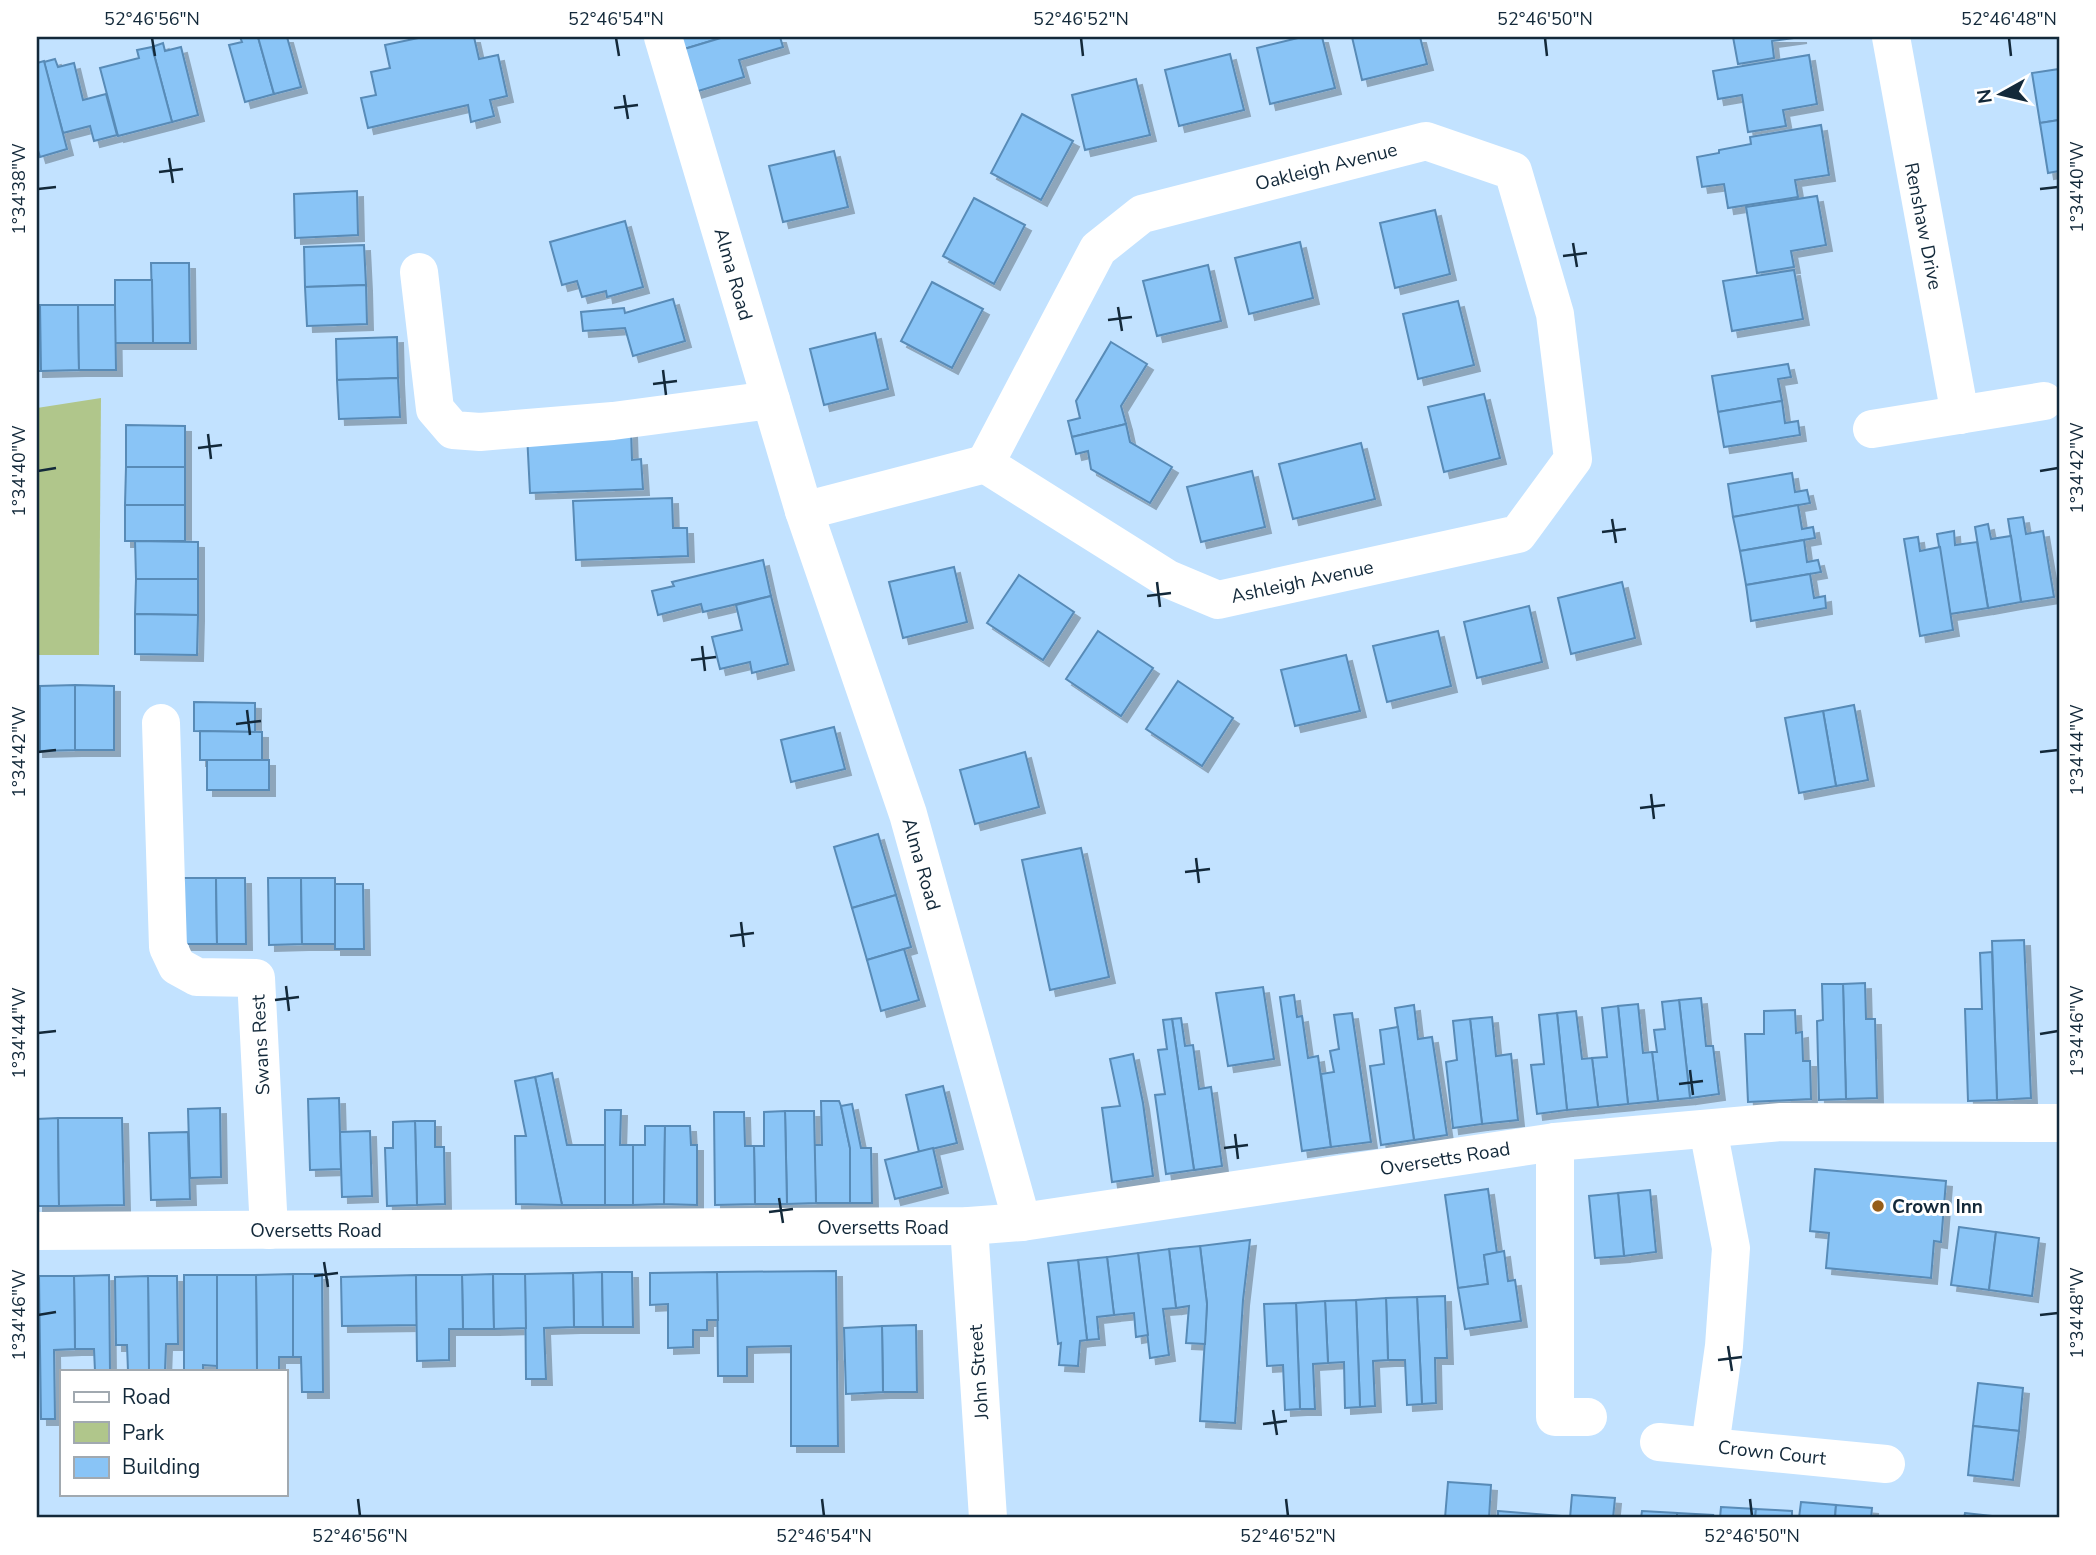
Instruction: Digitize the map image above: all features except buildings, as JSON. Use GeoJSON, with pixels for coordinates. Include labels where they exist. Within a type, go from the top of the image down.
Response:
{"type":"FeatureCollection","features":[{"type":"Feature","properties":{"kind":"street","name":"Alma Road"},"geometry":{"type":"LineString","coordinates":[[663,37],[804,511],[908,814],[1022,1222]]}},
{"type":"Feature","properties":{"kind":"street","name":"Renshaw Drive"},"geometry":{"type":"LineString","coordinates":[[1891,37],[1960,415]]}},
{"type":"Feature","properties":{"kind":"street","name":"Oakleigh Avenue"},"geometry":{"type":"LineString","coordinates":[[985,464],[1098,249],[1142,214],[1426,141],[1513,171],[1555,314],[1573,459]]}},
{"type":"Feature","properties":{"kind":"street"},"geometry":{"type":"LineString","coordinates":[[419,272],[435,409],[453,430],[480,432],[613,421],[771,400]]}},
{"type":"Feature","properties":{"kind":"street"},"geometry":{"type":"LineString","coordinates":[[1872,429],[2044,401]]}},
{"type":"Feature","properties":{"kind":"street","name":"Ashleigh Avenue"},"geometry":{"type":"LineString","coordinates":[[985,464],[1168,579],[1218,600],[1518,534],[1573,459]]}},
{"type":"Feature","properties":{"kind":"street"},"geometry":{"type":"LineString","coordinates":[[804,511],[985,464]]}},
{"type":"Feature","properties":{"kind":"street","name":"Swans Rest"},"geometry":{"type":"LineString","coordinates":[[161,723],[168,947],[177,967],[197,977],[256,978],[269,1230]]}},
{"type":"Feature","properties":{"kind":"street","name":"Oversetts Road"},"geometry":{"type":"LineString","coordinates":[[37,1231],[969,1226],[1022,1222],[1555,1142],[1781,1122],[2059,1123]]}},
{"type":"Feature","properties":{"kind":"street"},"geometry":{"type":"LineString","coordinates":[[1708,1129],[1731,1248],[1724,1346],[1710,1446]]}},
{"type":"Feature","properties":{"kind":"street"},"geometry":{"type":"LineString","coordinates":[[1555,1142],[1555,1417],[1588,1417]]}},
{"type":"Feature","properties":{"kind":"street","name":"John Street"},"geometry":{"type":"LineString","coordinates":[[969,1226],[988,1518]]}},
{"type":"Feature","properties":{"kind":"street","name":"Crown Court"},"geometry":{"type":"LineString","coordinates":[[1659,1442],[1886,1464]]}},
{"type":"Feature","properties":{"kind":"green space"},"geometry":{"type":"Polygon","coordinates":[[[101,398],[99,655],[37,655],[37,408],[101,398]]]}},
{"type":"Feature","properties":{"kind":"place","name":"Crown Inn"},"geometry":{"type":"Point","coordinates":[1878,1206]}}]}
